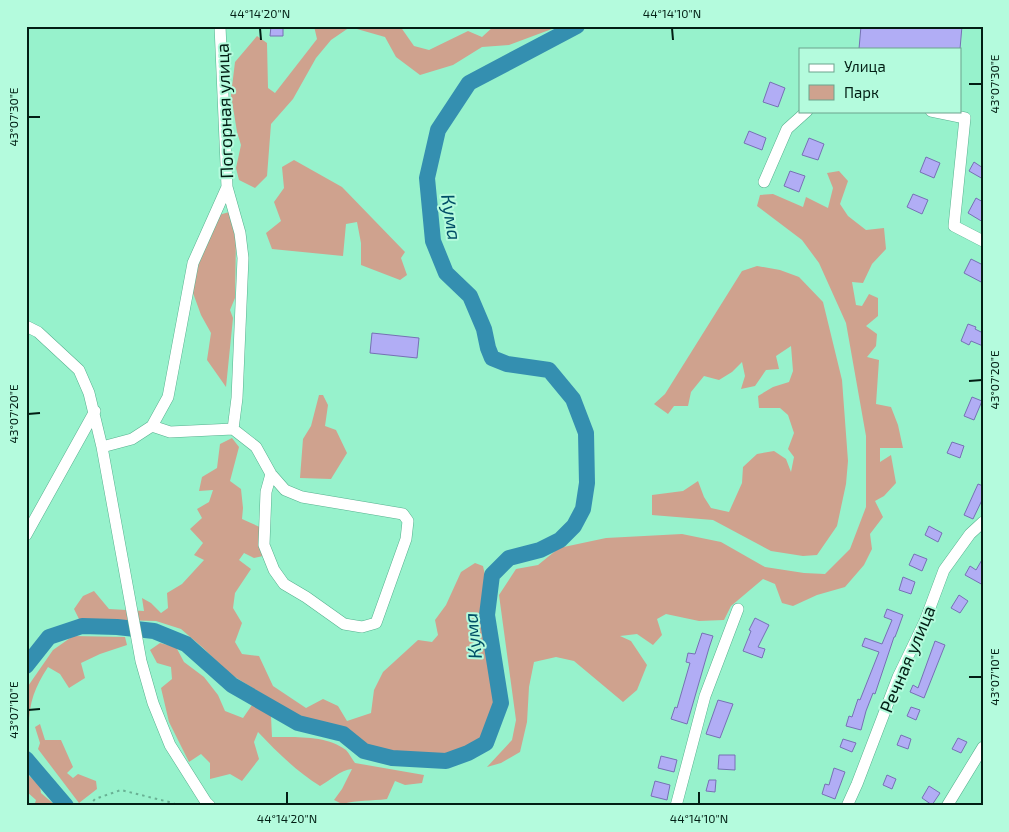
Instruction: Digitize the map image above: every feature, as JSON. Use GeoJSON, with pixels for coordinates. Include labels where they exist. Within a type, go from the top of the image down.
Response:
{"type":"FeatureCollection","features":[{"type":"Feature","properties":{"kind":"street","name":"Погорная улица"},"geometry":{"type":"LineString","coordinates":[[152,426],[168,396],[193,263],[227,187],[220,26]]}},
{"type":"Feature","properties":{"kind":"street"},"geometry":{"type":"LineString","coordinates":[[764,182],[787,129],[806,112]]}},
{"type":"Feature","properties":{"kind":"street"},"geometry":{"type":"LineString","coordinates":[[936,112],[965,118],[954,226],[983,241]]}},
{"type":"Feature","properties":{"kind":"street"},"geometry":{"type":"LineString","coordinates":[[227,187],[240,233],[242,258],[237,398],[233,429]]}},
{"type":"Feature","properties":{"kind":"street"},"geometry":{"type":"LineString","coordinates":[[26,326],[38,332],[79,370],[95,411],[128,596],[141,660],[153,703],[170,745],[210,806]]}},
{"type":"Feature","properties":{"kind":"street"},"geometry":{"type":"LineString","coordinates":[[26,535],[95,411]]}},
{"type":"Feature","properties":{"kind":"street"},"geometry":{"type":"LineString","coordinates":[[102,447],[132,439],[152,426],[170,432],[233,429],[256,447],[271,474],[285,490],[302,497],[403,514],[408,522],[406,539],[376,623],[362,627],[344,624],[284,584],[274,570],[264,545],[266,492],[271,474]]}},
{"type":"Feature","properties":{"kind":"street","name":"Речная улица"},"geometry":{"type":"LineString","coordinates":[[847,806],[898,677],[925,621],[944,570],[970,534],[983,522]]}},
{"type":"Feature","properties":{"kind":"street"},"geometry":{"type":"LineString","coordinates":[[676,806],[705,696],[738,609]]}},
{"type":"Feature","properties":{"kind":"street"},"geometry":{"type":"LineString","coordinates":[[947,806],[983,747]]}},
{"type":"Feature","properties":{"kind":"path"},"geometry":{"type":"LineString","coordinates":[[89,806],[95,799],[121,790],[173,803],[177,806]]}},
{"type":"Feature","properties":{"kind":"green space"},"geometry":{"type":"Polygon","coordinates":[[[314,26],[400,26],[414,46],[429,50],[468,31],[482,37],[494,26],[560,26],[509,45],[482,47],[453,65],[420,75],[396,57],[385,37],[350,27],[331,40],[316,58],[293,99],[271,124],[267,176],[255,188],[239,180],[236,168],[241,145],[231,95],[235,62],[257,36],[267,43],[268,88],[275,93],[317,39],[314,26]]]}},
{"type":"Feature","properties":{"kind":"green space"},"geometry":{"type":"Polygon","coordinates":[[[294,160],[342,187],[405,252],[401,258],[407,275],[400,280],[361,265],[361,243],[357,222],[346,224],[343,256],[272,249],[266,233],[281,221],[274,202],[284,188],[282,167],[294,160]]]}},
{"type":"Feature","properties":{"kind":"green space"},"geometry":{"type":"Polygon","coordinates":[[[839,171],[848,181],[840,204],[848,216],[866,230],[884,228],[886,249],[872,264],[863,283],[852,282],[856,305],[862,306],[869,294],[878,298],[878,316],[866,326],[877,334],[876,346],[867,357],[879,360],[876,404],[891,407],[898,425],[903,448],[880,448],[880,462],[891,455],[896,483],[884,496],[875,501],[883,517],[870,534],[872,549],[864,565],[845,587],[817,595],[793,606],[782,603],[775,584],[763,579],[731,606],[724,620],[699,621],[666,614],[657,619],[662,635],[653,645],[637,634],[620,636],[631,641],[647,665],[637,690],[623,702],[574,661],[556,657],[534,662],[529,687],[527,722],[520,752],[501,763],[487,767],[512,740],[516,720],[499,595],[516,569],[538,565],[559,548],[606,538],[682,534],[721,542],[765,567],[825,574],[850,549],[866,507],[866,436],[846,323],[819,263],[802,240],[757,206],[760,195],[773,194],[803,207],[806,197],[828,208],[833,188],[827,173],[839,171]]]}},
{"type":"Feature","properties":{"kind":"green space"},"geometry":{"type":"Polygon","coordinates":[[[229,212],[236,236],[235,298],[230,310],[233,318],[226,387],[207,360],[211,333],[201,315],[193,293],[197,263],[219,215],[229,212]]]}},
{"type":"Feature","properties":{"kind":"green space"},"geometry":{"type":"Polygon","coordinates":[[[757,266],[780,270],[799,277],[823,302],[842,380],[848,461],[846,484],[837,526],[817,555],[803,556],[771,551],[713,520],[652,515],[652,495],[683,491],[698,481],[704,497],[711,508],[729,512],[742,483],[743,467],[757,454],[774,451],[786,459],[791,472],[794,457],[788,449],[794,433],[788,415],[780,408],[759,408],[758,396],[773,387],[789,382],[793,371],[791,346],[776,356],[779,369],[766,370],[755,386],[741,389],[745,376],[742,362],[732,372],[719,380],[704,376],[691,392],[688,406],[674,406],[668,414],[654,404],[665,394],[742,271],[757,266]]]}},
{"type":"Feature","properties":{"kind":"green space"},"geometry":{"type":"Polygon","coordinates":[[[319,395],[323,395],[328,405],[325,426],[336,430],[347,453],[331,479],[300,478],[303,439],[311,426],[319,395]]]}},
{"type":"Feature","properties":{"kind":"green space"},"geometry":{"type":"Polygon","coordinates":[[[232,438],[239,447],[230,481],[241,489],[242,519],[262,528],[263,556],[254,558],[244,553],[239,560],[251,569],[235,593],[233,608],[242,623],[235,642],[242,654],[259,656],[273,686],[306,708],[323,699],[338,706],[347,721],[371,713],[374,690],[383,672],[418,640],[432,642],[438,635],[435,620],[446,605],[461,572],[475,563],[483,566],[485,575],[480,619],[497,701],[483,739],[445,756],[395,753],[366,745],[345,728],[303,719],[230,674],[181,629],[156,621],[79,619],[74,609],[83,596],[94,591],[109,609],[144,611],[142,598],[151,603],[161,613],[168,608],[167,593],[182,584],[204,560],[194,555],[203,543],[190,529],[202,518],[197,509],[209,502],[213,490],[199,491],[202,477],[217,468],[220,444],[232,438]]]}},
{"type":"Feature","properties":{"kind":"green space"},"geometry":{"type":"Polygon","coordinates":[[[73,636],[125,637],[127,645],[81,663],[85,678],[69,688],[60,674],[48,667],[34,695],[30,709],[29,726],[26,727],[26,689],[53,650],[73,636]]]}},
{"type":"Feature","properties":{"kind":"green space"},"geometry":{"type":"Polygon","coordinates":[[[160,643],[176,647],[184,662],[204,677],[218,695],[225,711],[243,718],[252,705],[271,716],[272,737],[310,738],[330,742],[346,750],[355,763],[424,775],[422,783],[405,785],[395,781],[387,799],[342,804],[334,800],[352,769],[340,773],[320,786],[287,761],[258,732],[254,742],[259,759],[242,781],[230,774],[210,779],[210,763],[201,754],[189,762],[169,722],[161,688],[172,679],[171,667],[157,663],[150,650],[160,643]]]}},
{"type":"Feature","properties":{"kind":"green space"},"geometry":{"type":"Polygon","coordinates":[[[40,724],[45,740],[61,740],[73,767],[67,773],[73,778],[78,774],[96,781],[97,789],[79,803],[38,749],[40,743],[35,727],[40,724]]]}},
{"type":"Feature","properties":{"kind":"green space"},"geometry":{"type":"Polygon","coordinates":[[[26,773],[40,786],[41,793],[56,806],[34,806],[36,800],[26,791],[26,773]]]}},
{"type":"Feature","properties":{"kind":"building"},"geometry":{"type":"Polygon","coordinates":[[[271,26],[283,26],[283,36],[270,36],[271,26]]]}},
{"type":"Feature","properties":{"kind":"building"},"geometry":{"type":"Polygon","coordinates":[[[861,26],[962,26],[960,48],[859,48],[861,26]]]}},
{"type":"Feature","properties":{"kind":"building"},"geometry":{"type":"Polygon","coordinates":[[[770,82],[785,88],[778,107],[763,102],[770,82]]]}},
{"type":"Feature","properties":{"kind":"building"},"geometry":{"type":"Polygon","coordinates":[[[749,131],[766,138],[762,150],[744,143],[749,131]]]}},
{"type":"Feature","properties":{"kind":"building"},"geometry":{"type":"Polygon","coordinates":[[[809,138],[824,144],[818,160],[802,155],[809,138]]]}},
{"type":"Feature","properties":{"kind":"building"},"geometry":{"type":"Polygon","coordinates":[[[926,157],[940,163],[934,178],[920,172],[926,157]]]}},
{"type":"Feature","properties":{"kind":"building"},"geometry":{"type":"Polygon","coordinates":[[[974,162],[983,168],[983,179],[969,171],[974,162]]]}},
{"type":"Feature","properties":{"kind":"building"},"geometry":{"type":"Polygon","coordinates":[[[790,171],[805,176],[799,192],[784,186],[790,171]]]}},
{"type":"Feature","properties":{"kind":"building"},"geometry":{"type":"Polygon","coordinates":[[[913,194],[928,200],[922,214],[907,207],[913,194]]]}},
{"type":"Feature","properties":{"kind":"building"},"geometry":{"type":"Polygon","coordinates":[[[976,198],[983,202],[983,222],[968,213],[976,198]]]}},
{"type":"Feature","properties":{"kind":"building"},"geometry":{"type":"Polygon","coordinates":[[[971,259],[983,265],[983,283],[964,273],[971,259]]]}},
{"type":"Feature","properties":{"kind":"building"},"geometry":{"type":"Polygon","coordinates":[[[968,324],[976,327],[975,329],[983,333],[983,346],[971,341],[969,345],[961,341],[968,324]]]}},
{"type":"Feature","properties":{"kind":"building"},"geometry":{"type":"Polygon","coordinates":[[[372,333],[419,338],[417,358],[370,353],[372,333]]]}},
{"type":"Feature","properties":{"kind":"building"},"geometry":{"type":"Polygon","coordinates":[[[972,397],[982,401],[974,420],[964,416],[972,397]]]}},
{"type":"Feature","properties":{"kind":"building"},"geometry":{"type":"Polygon","coordinates":[[[952,442],[964,446],[960,458],[947,453],[952,442]]]}},
{"type":"Feature","properties":{"kind":"building"},"geometry":{"type":"Polygon","coordinates":[[[978,484],[983,486],[983,498],[973,519],[964,515],[978,484]]]}},
{"type":"Feature","properties":{"kind":"building"},"geometry":{"type":"Polygon","coordinates":[[[929,526],[942,533],[938,542],[925,535],[929,526]]]}},
{"type":"Feature","properties":{"kind":"building"},"geometry":{"type":"Polygon","coordinates":[[[914,554],[927,559],[922,571],[909,565],[914,554]]]}},
{"type":"Feature","properties":{"kind":"building"},"geometry":{"type":"Polygon","coordinates":[[[983,558],[983,585],[965,575],[970,566],[976,570],[983,558]]]}},
{"type":"Feature","properties":{"kind":"building"},"geometry":{"type":"Polygon","coordinates":[[[903,577],[915,582],[911,594],[899,590],[903,577]]]}},
{"type":"Feature","properties":{"kind":"building"},"geometry":{"type":"Polygon","coordinates":[[[959,595],[968,601],[960,613],[951,608],[959,595]]]}},
{"type":"Feature","properties":{"kind":"building"},"geometry":{"type":"Polygon","coordinates":[[[887,609],[903,615],[875,694],[873,693],[866,711],[861,730],[846,726],[849,716],[852,717],[858,699],[860,700],[879,652],[862,646],[865,638],[882,644],[892,620],[884,617],[887,609]]]}},
{"type":"Feature","properties":{"kind":"building"},"geometry":{"type":"Polygon","coordinates":[[[755,618],[769,625],[758,647],[765,649],[762,658],[743,651],[751,631],[749,630],[755,618]]]}},
{"type":"Feature","properties":{"kind":"building"},"geometry":{"type":"Polygon","coordinates":[[[702,633],[713,636],[687,724],[671,719],[675,707],[677,708],[690,663],[686,662],[688,653],[695,654],[702,633]]]}},
{"type":"Feature","properties":{"kind":"building"},"geometry":{"type":"Polygon","coordinates":[[[935,641],[945,645],[924,698],[910,692],[913,685],[918,688],[935,641]]]}},
{"type":"Feature","properties":{"kind":"building"},"geometry":{"type":"Polygon","coordinates":[[[718,700],[733,704],[720,738],[706,734],[718,700]]]}},
{"type":"Feature","properties":{"kind":"building"},"geometry":{"type":"Polygon","coordinates":[[[911,707],[920,710],[916,720],[907,716],[911,707]]]}},
{"type":"Feature","properties":{"kind":"building"},"geometry":{"type":"Polygon","coordinates":[[[901,735],[911,739],[908,749],[897,745],[901,735]]]}},
{"type":"Feature","properties":{"kind":"building"},"geometry":{"type":"Polygon","coordinates":[[[958,738],[967,742],[961,753],[952,749],[958,738]]]}},
{"type":"Feature","properties":{"kind":"building"},"geometry":{"type":"Polygon","coordinates":[[[843,739],[856,743],[852,752],[840,747],[843,739]]]}},
{"type":"Feature","properties":{"kind":"building"},"geometry":{"type":"Polygon","coordinates":[[[719,755],[735,755],[735,770],[718,769],[719,755]]]}},
{"type":"Feature","properties":{"kind":"building"},"geometry":{"type":"Polygon","coordinates":[[[661,756],[677,760],[674,772],[658,768],[661,756]]]}},
{"type":"Feature","properties":{"kind":"building"},"geometry":{"type":"Polygon","coordinates":[[[834,768],[845,772],[835,799],[822,794],[825,784],[829,785],[834,768]]]}},
{"type":"Feature","properties":{"kind":"building"},"geometry":{"type":"Polygon","coordinates":[[[887,775],[896,779],[892,789],[883,785],[887,775]]]}},
{"type":"Feature","properties":{"kind":"building"},"geometry":{"type":"Polygon","coordinates":[[[709,780],[716,780],[715,792],[706,791],[709,780]]]}},
{"type":"Feature","properties":{"kind":"building"},"geometry":{"type":"Polygon","coordinates":[[[655,781],[670,785],[667,800],[651,796],[655,781]]]}},
{"type":"Feature","properties":{"kind":"building"},"geometry":{"type":"Polygon","coordinates":[[[929,786],[940,793],[932,805],[922,798],[929,786]]]}},
{"type":"Feature","properties":{"kind":"waterway","name":"Кума"},"geometry":{"type":"LineString","coordinates":[[26,666],[49,637],[82,626],[154,631],[186,644],[232,685],[298,723],[343,734],[364,751],[392,758],[446,761],[468,753],[486,743],[501,703],[487,615],[492,575],[509,558],[540,550],[560,540],[574,526],[583,509],[587,483],[586,433],[573,399],[549,370],[507,364],[492,358],[484,329],[470,296],[446,273],[433,241],[427,178],[438,130],[469,83],[577,26]]}},
{"type":"Feature","properties":{"kind":"waterway","name":"Кума"},"geometry":{"type":"LineString","coordinates":[[26,759],[66,806]]}}]}
